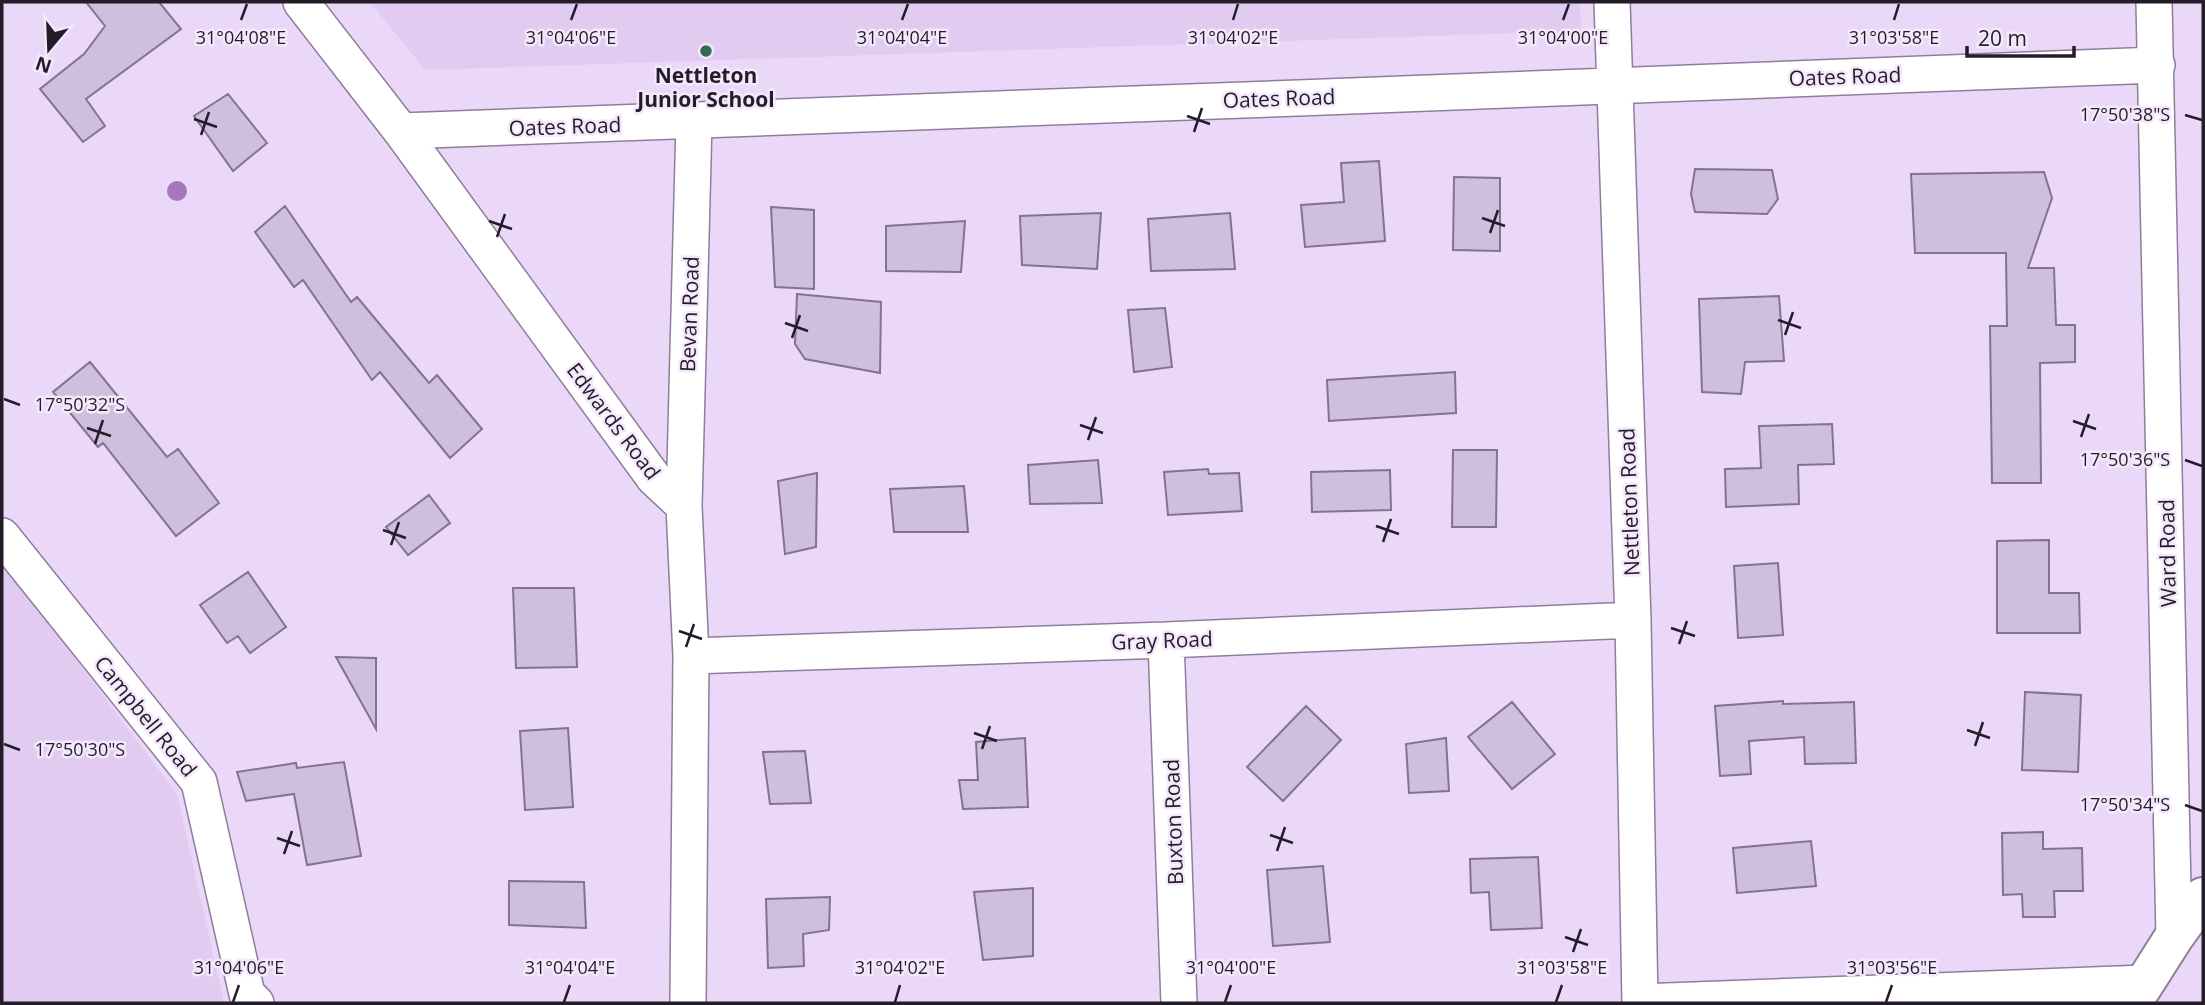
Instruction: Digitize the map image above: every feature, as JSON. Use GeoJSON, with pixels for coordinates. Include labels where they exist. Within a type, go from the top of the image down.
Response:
{"type":"FeatureCollection","features":[{"type":"Feature","properties":{"kind":"street","name":"Edwards Road"},"geometry":{"type":"LineString","coordinates":[[301,2],[401,131],[654,478],[684,506]]}},
{"type":"Feature","properties":{"kind":"street","name":"Nettleton Road"},"geometry":{"type":"LineString","coordinates":[[1612,2],[1633,620],[1640,1003]]}},
{"type":"Feature","properties":{"kind":"street","name":"Ward Road"},"geometry":{"type":"LineString","coordinates":[[2154,2],[2175,937]]}},
{"type":"Feature","properties":{"kind":"street","name":"Oates Road"},"geometry":{"type":"LineString","coordinates":[[401,131],[2157,65]]}},
{"type":"Feature","properties":{"kind":"street","name":"Bevan Road"},"geometry":{"type":"LineString","coordinates":[[684,506],[694,122]]}},
{"type":"Feature","properties":{"kind":"street"},"geometry":{"type":"LineString","coordinates":[[684,506],[691,656],[688,1003]]}},
{"type":"Feature","properties":{"kind":"street","name":"Campbell Road"},"geometry":{"type":"LineString","coordinates":[[2,536],[199,782],[247,994],[256,1003]]}},
{"type":"Feature","properties":{"kind":"street","name":"Gray Road"},"geometry":{"type":"LineString","coordinates":[[691,656],[1166,640],[1633,620]]}},
{"type":"Feature","properties":{"kind":"street","name":"Buxton Road"},"geometry":{"type":"LineString","coordinates":[[1166,640],[1179,1003]]}},
{"type":"Feature","properties":{"kind":"street"},"geometry":{"type":"LineString","coordinates":[[1640,1003],[2139,993],[2203,897]]}},
{"type":"Feature","properties":{"kind":"shaded area","name":"Nettleton Junior School"},"geometry":{"type":"Polygon","coordinates":[[[370,2],[1580,2],[1581,31],[425,70],[370,2]]]}},
{"type":"Feature","properties":{"kind":"shaded area"},"geometry":{"type":"Polygon","coordinates":[[[2,561],[177,794],[224,1003],[2,1003],[2,561]]]}},
{"type":"Feature","properties":{"kind":"building"},"geometry":{"type":"Polygon","coordinates":[[[86,2],[159,2],[181,29],[86,99],[105,126],[83,142],[40,89],[84,54],[105,26],[86,2]]]}},
{"type":"Feature","properties":{"kind":"building"},"geometry":{"type":"Polygon","coordinates":[[[228,94],[267,143],[233,171],[194,116],[228,94]]]}},
{"type":"Feature","properties":{"kind":"building"},"geometry":{"type":"Polygon","coordinates":[[[1379,161],[1385,241],[1305,247],[1301,205],[1344,202],[1341,163],[1379,161]]]}},
{"type":"Feature","properties":{"kind":"building"},"geometry":{"type":"Polygon","coordinates":[[[1695,169],[1772,170],[1778,199],[1767,214],[1695,212],[1691,194],[1695,169]]]}},
{"type":"Feature","properties":{"kind":"building"},"geometry":{"type":"Polygon","coordinates":[[[2044,172],[2052,198],[2028,268],[2054,268],[2056,325],[2075,325],[2075,362],[2040,363],[2041,483],[1992,483],[1990,326],[2007,326],[2006,253],[1915,253],[1911,174],[2044,172]]]}},
{"type":"Feature","properties":{"kind":"building"},"geometry":{"type":"Polygon","coordinates":[[[1454,177],[1500,178],[1500,251],[1453,250],[1454,177]]]}},
{"type":"Feature","properties":{"kind":"building"},"geometry":{"type":"Polygon","coordinates":[[[285,206],[351,302],[357,297],[429,383],[437,375],[482,429],[450,458],[380,372],[372,380],[303,280],[294,287],[255,232],[285,206]]]}},
{"type":"Feature","properties":{"kind":"building"},"geometry":{"type":"Polygon","coordinates":[[[771,207],[814,210],[814,289],[775,287],[771,207]]]}},
{"type":"Feature","properties":{"kind":"building"},"geometry":{"type":"Polygon","coordinates":[[[1101,213],[1097,269],[1022,265],[1020,216],[1101,213]]]}},
{"type":"Feature","properties":{"kind":"building"},"geometry":{"type":"Polygon","coordinates":[[[1230,213],[1235,269],[1151,271],[1148,219],[1230,213]]]}},
{"type":"Feature","properties":{"kind":"building"},"geometry":{"type":"Polygon","coordinates":[[[965,221],[961,272],[886,271],[886,226],[965,221]]]}},
{"type":"Feature","properties":{"kind":"building"},"geometry":{"type":"Polygon","coordinates":[[[797,294],[881,302],[880,373],[805,359],[795,344],[797,294]]]}},
{"type":"Feature","properties":{"kind":"building"},"geometry":{"type":"Polygon","coordinates":[[[1779,296],[1784,361],[1745,362],[1741,394],[1702,392],[1699,299],[1779,296]]]}},
{"type":"Feature","properties":{"kind":"building"},"geometry":{"type":"Polygon","coordinates":[[[1165,308],[1172,367],[1134,372],[1128,310],[1165,308]]]}},
{"type":"Feature","properties":{"kind":"building"},"geometry":{"type":"Polygon","coordinates":[[[90,362],[167,457],[178,449],[219,503],[176,536],[103,443],[98,447],[53,392],[90,362]]]}},
{"type":"Feature","properties":{"kind":"building"},"geometry":{"type":"Polygon","coordinates":[[[1455,372],[1456,413],[1329,421],[1327,380],[1455,372]]]}},
{"type":"Feature","properties":{"kind":"building"},"geometry":{"type":"Polygon","coordinates":[[[1832,424],[1834,464],[1798,465],[1799,504],[1726,507],[1725,469],[1761,468],[1759,426],[1832,424]]]}},
{"type":"Feature","properties":{"kind":"building"},"geometry":{"type":"Polygon","coordinates":[[[1453,450],[1497,450],[1496,527],[1452,527],[1453,450]]]}},
{"type":"Feature","properties":{"kind":"building"},"geometry":{"type":"Polygon","coordinates":[[[1098,460],[1102,503],[1030,504],[1028,465],[1098,460]]]}},
{"type":"Feature","properties":{"kind":"building"},"geometry":{"type":"Polygon","coordinates":[[[1208,469],[1209,474],[1239,473],[1242,511],[1168,515],[1164,472],[1208,469]]]}},
{"type":"Feature","properties":{"kind":"building"},"geometry":{"type":"Polygon","coordinates":[[[1390,470],[1391,510],[1312,512],[1311,472],[1390,470]]]}},
{"type":"Feature","properties":{"kind":"building"},"geometry":{"type":"Polygon","coordinates":[[[817,473],[816,547],[785,554],[778,481],[817,473]]]}},
{"type":"Feature","properties":{"kind":"building"},"geometry":{"type":"Polygon","coordinates":[[[964,486],[968,532],[894,532],[890,489],[964,486]]]}},
{"type":"Feature","properties":{"kind":"building"},"geometry":{"type":"Polygon","coordinates":[[[429,495],[450,523],[408,555],[386,527],[429,495]]]}},
{"type":"Feature","properties":{"kind":"building"},"geometry":{"type":"Polygon","coordinates":[[[2049,540],[2049,593],[2079,593],[2080,633],[1997,633],[1997,541],[2049,540]]]}},
{"type":"Feature","properties":{"kind":"building"},"geometry":{"type":"Polygon","coordinates":[[[1778,563],[1783,635],[1738,638],[1734,566],[1778,563]]]}},
{"type":"Feature","properties":{"kind":"building"},"geometry":{"type":"Polygon","coordinates":[[[248,572],[286,627],[250,653],[238,636],[227,643],[200,605],[248,572]]]}},
{"type":"Feature","properties":{"kind":"building"},"geometry":{"type":"Polygon","coordinates":[[[513,588],[574,588],[577,667],[516,668],[513,588]]]}},
{"type":"Feature","properties":{"kind":"building"},"geometry":{"type":"Polygon","coordinates":[[[336,657],[376,658],[376,729],[336,657]]]}},
{"type":"Feature","properties":{"kind":"building"},"geometry":{"type":"Polygon","coordinates":[[[2025,692],[2081,695],[2078,772],[2022,770],[2025,692]]]}},
{"type":"Feature","properties":{"kind":"building"},"geometry":{"type":"Polygon","coordinates":[[[1783,701],[1783,704],[1854,702],[1856,763],[1805,764],[1804,737],[1749,741],[1751,774],[1720,776],[1715,706],[1783,701]]]}},
{"type":"Feature","properties":{"kind":"building"},"geometry":{"type":"Polygon","coordinates":[[[1512,702],[1555,754],[1512,789],[1468,737],[1512,702]]]}},
{"type":"Feature","properties":{"kind":"building"},"geometry":{"type":"Polygon","coordinates":[[[1306,706],[1341,740],[1283,801],[1247,767],[1306,706]]]}},
{"type":"Feature","properties":{"kind":"building"},"geometry":{"type":"Polygon","coordinates":[[[568,728],[573,807],[525,810],[520,731],[568,728]]]}},
{"type":"Feature","properties":{"kind":"building"},"geometry":{"type":"Polygon","coordinates":[[[1025,738],[1028,807],[963,809],[959,780],[978,780],[976,742],[1025,738]]]}},
{"type":"Feature","properties":{"kind":"building"},"geometry":{"type":"Polygon","coordinates":[[[1446,738],[1449,791],[1409,793],[1406,744],[1446,738]]]}},
{"type":"Feature","properties":{"kind":"building"},"geometry":{"type":"Polygon","coordinates":[[[805,751],[811,803],[770,804],[763,752],[805,751]]]}},
{"type":"Feature","properties":{"kind":"building"},"geometry":{"type":"Polygon","coordinates":[[[344,762],[361,856],[307,865],[294,794],[246,801],[237,772],[296,763],[297,768],[344,762]]]}},
{"type":"Feature","properties":{"kind":"building"},"geometry":{"type":"Polygon","coordinates":[[[2043,832],[2043,849],[2082,848],[2083,891],[2054,891],[2055,917],[2023,917],[2022,894],[2003,895],[2002,833],[2043,832]]]}},
{"type":"Feature","properties":{"kind":"building"},"geometry":{"type":"Polygon","coordinates":[[[1811,841],[1816,886],[1737,893],[1733,848],[1811,841]]]}},
{"type":"Feature","properties":{"kind":"building"},"geometry":{"type":"Polygon","coordinates":[[[1538,857],[1542,928],[1491,930],[1489,892],[1471,893],[1470,859],[1538,857]]]}},
{"type":"Feature","properties":{"kind":"building"},"geometry":{"type":"Polygon","coordinates":[[[1323,866],[1330,942],[1273,946],[1267,870],[1323,866]]]}},
{"type":"Feature","properties":{"kind":"building"},"geometry":{"type":"Polygon","coordinates":[[[509,881],[584,882],[586,928],[509,925],[509,881]]]}},
{"type":"Feature","properties":{"kind":"building"},"geometry":{"type":"Polygon","coordinates":[[[1033,888],[1033,956],[983,960],[974,892],[1033,888]]]}},
{"type":"Feature","properties":{"kind":"building"},"geometry":{"type":"Polygon","coordinates":[[[830,897],[829,930],[803,934],[804,966],[768,968],[766,899],[830,897]]]}},
{"type":"Feature","properties":{"kind":"place","name":"Nettleton Junior School"},"geometry":{"type":"Point","coordinates":[706,51]}}]}
